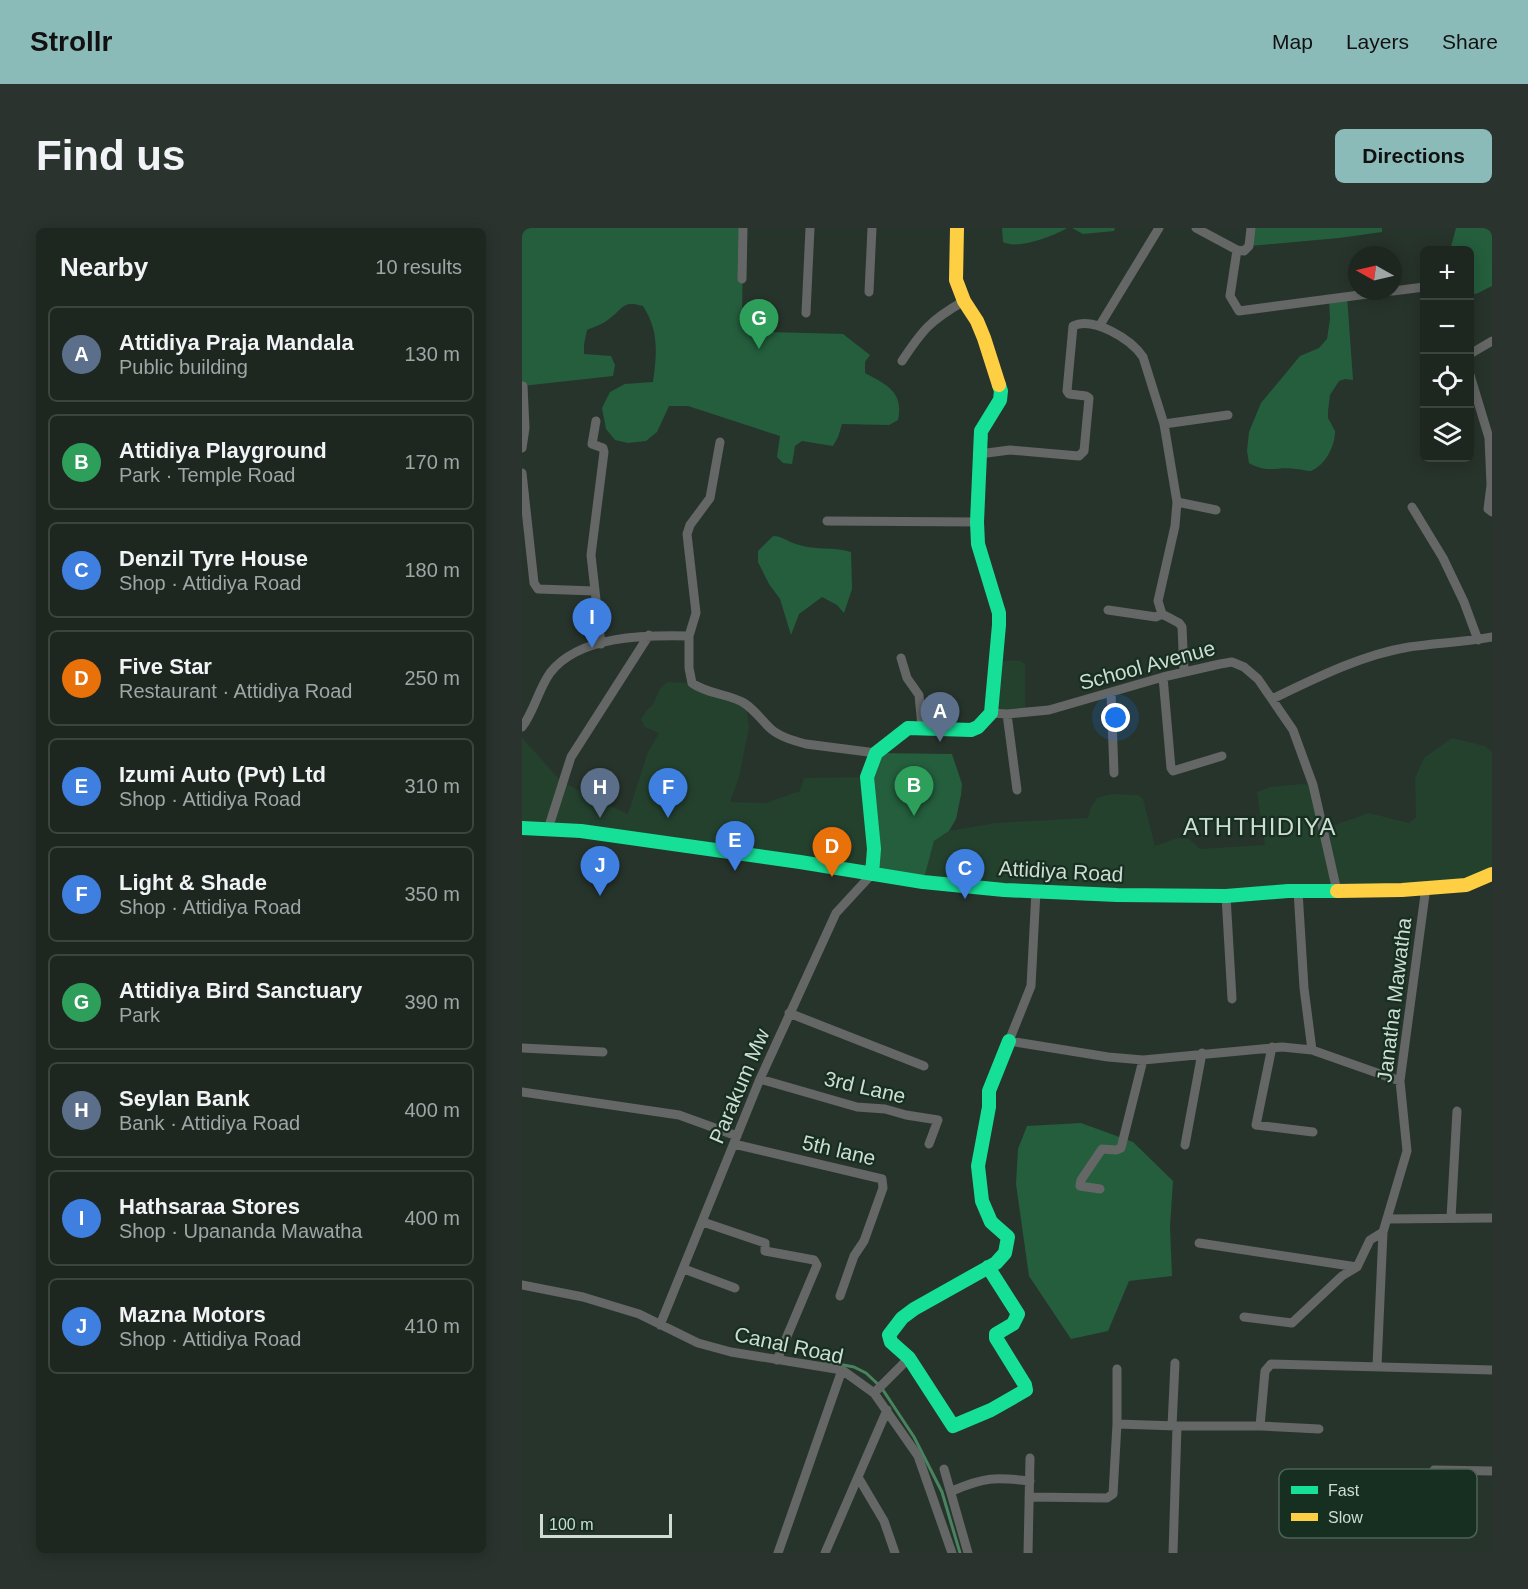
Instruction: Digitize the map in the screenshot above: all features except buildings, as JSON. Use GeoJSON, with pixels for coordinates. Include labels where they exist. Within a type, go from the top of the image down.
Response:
{"type":"FeatureCollection","features":[{"type":"Feature","properties":{"kind":"street"},"geometry":{"type":"LineString","coordinates":[[742,279],[743,228]]}},
{"type":"Feature","properties":{"kind":"street"},"geometry":{"type":"LineString","coordinates":[[806,314],[810,228]]}},
{"type":"Feature","properties":{"kind":"street"},"geometry":{"type":"LineString","coordinates":[[869,292],[872,228]]}},
{"type":"Feature","properties":{"kind":"street"},"geometry":{"type":"LineString","coordinates":[[872,874],[874,849],[867,777],[876,753],[908,728],[971,730],[978,727],[991,713],[999,613],[981,555],[976,522],[981,431],[1000,400],[1001,392],[984,338],[977,321],[964,301],[957,280],[957,228]]}},
{"type":"Feature","properties":{"kind":"street"},"geometry":{"type":"LineString","coordinates":[[1100,325],[1159,228]]}},
{"type":"Feature","properties":{"kind":"street"},"geometry":{"type":"LineString","coordinates":[[1196,228],[1237,250],[1244,251],[1249,246],[1251,228]]}},
{"type":"Feature","properties":{"kind":"street"},"geometry":{"type":"LineString","coordinates":[[1237,250],[1230,296],[1239,310],[1348,296]]}},
{"type":"Feature","properties":{"kind":"street"},"geometry":{"type":"LineString","coordinates":[[1402,290],[1420,288]]}},
{"type":"Feature","properties":{"kind":"street"},"geometry":{"type":"LineString","coordinates":[[902,361],[922,331],[938,316],[964,301]]}},
{"type":"Feature","properties":{"kind":"street"},"geometry":{"type":"LineString","coordinates":[[979,454],[1010,450],[1079,456],[1084,451],[1089,398],[1069,394],[1067,391],[1073,326],[1100,325],[1138,350],[1143,357],[1164,424],[1177,502],[1175,526],[1158,601],[1162,614],[1182,627],[1184,672]]}},
{"type":"Feature","properties":{"kind":"street"},"geometry":{"type":"LineString","coordinates":[[1474,352],[1492,341]]}},
{"type":"Feature","properties":{"kind":"street"},"geometry":{"type":"LineString","coordinates":[[522,448],[525,428],[523,386]]}},
{"type":"Feature","properties":{"kind":"street"},"geometry":{"type":"LineString","coordinates":[[1474,388],[1489,438],[1491,485],[1488,507],[1492,512]]}},
{"type":"Feature","properties":{"kind":"street"},"geometry":{"type":"LineString","coordinates":[[1164,424],[1228,415]]}},
{"type":"Feature","properties":{"kind":"street"},"geometry":{"type":"LineString","coordinates":[[596,421],[592,444],[603,448],[604,452],[591,555],[601,644]]}},
{"type":"Feature","properties":{"kind":"street"},"geometry":{"type":"LineString","coordinates":[[720,442],[710,498],[690,525],[687,534],[696,613],[689,636],[689,668],[692,683],[702,690],[734,698],[746,704],[774,731],[795,741],[876,753]]}},
{"type":"Feature","properties":{"kind":"street"},"geometry":{"type":"LineString","coordinates":[[522,473],[534,583],[538,589],[595,591]]}},
{"type":"Feature","properties":{"kind":"street"},"geometry":{"type":"LineString","coordinates":[[1177,502],[1216,510]]}},
{"type":"Feature","properties":{"kind":"street"},"geometry":{"type":"LineString","coordinates":[[1412,507],[1443,558],[1478,639]]}},
{"type":"Feature","properties":{"kind":"street"},"geometry":{"type":"LineString","coordinates":[[827,521],[976,522]]}},
{"type":"Feature","properties":{"kind":"street"},"geometry":{"type":"LineString","coordinates":[[1108,610],[1156,618],[1162,614]]}},
{"type":"Feature","properties":{"kind":"street"},"geometry":{"type":"LineString","coordinates":[[548,829],[571,757],[649,635]]}},
{"type":"Feature","properties":{"kind":"street"},"geometry":{"type":"LineString","coordinates":[[522,727],[551,672],[563,659],[601,644],[627,637],[689,636]]}},
{"type":"Feature","properties":{"kind":"street"},"geometry":{"type":"LineString","coordinates":[[1272,699],[1320,676],[1367,658],[1408,647],[1492,638]]}},
{"type":"Feature","properties":{"kind":"street"},"geometry":{"type":"LineString","coordinates":[[901,658],[907,678],[919,696],[922,727]]}},
{"type":"Feature","properties":{"kind":"street","name":"School Avenue"},"geometry":{"type":"LineString","coordinates":[[991,713],[1007,714],[1049,710],[1184,672],[1232,662],[1244,667],[1258,680],[1293,730],[1313,785],[1337,891]]}},
{"type":"Feature","properties":{"kind":"street"},"geometry":{"type":"LineString","coordinates":[[1163,678],[1173,771],[1222,756]]}},
{"type":"Feature","properties":{"kind":"street"},"geometry":{"type":"LineString","coordinates":[[1112,692],[1114,773]]}},
{"type":"Feature","properties":{"kind":"street"},"geometry":{"type":"LineString","coordinates":[[1007,714],[1017,790]]}},
{"type":"Feature","properties":{"kind":"street","name":"Attidiya Road"},"geometry":{"type":"LineString","coordinates":[[522,828],[623,837],[972,888],[1117,895],[1226,896],[1298,891],[1402,890],[1467,885],[1492,873]]}},
{"type":"Feature","properties":{"kind":"street","name":"Parakum Mw"},"geometry":{"type":"LineString","coordinates":[[660,1324],[760,1079],[836,913],[872,874]]}},
{"type":"Feature","properties":{"kind":"street","name":"Janatha Mawatha"},"geometry":{"type":"LineString","coordinates":[[1377,1366],[1383,1232],[1407,1151],[1400,1081],[1426,887]]}},
{"type":"Feature","properties":{"kind":"street"},"geometry":{"type":"LineString","coordinates":[[988,1268],[1018,1314],[1018,1319],[1014,1324],[996,1334],[996,1338],[1026,1390],[1023,1395],[953,1426],[909,1358],[891,1342],[890,1335],[902,1318],[914,1309],[996,1263],[1005,1252],[1008,1237],[990,1222],[982,1201],[978,1166],[990,1107],[989,1091],[1031,986],[1036,891]]}},
{"type":"Feature","properties":{"kind":"street"},"geometry":{"type":"LineString","coordinates":[[1298,891],[1304,988],[1312,1050]]}},
{"type":"Feature","properties":{"kind":"street"},"geometry":{"type":"LineString","coordinates":[[1226,896],[1232,999]]}},
{"type":"Feature","properties":{"kind":"street"},"geometry":{"type":"LineString","coordinates":[[789,1013],[924,1066]]}},
{"type":"Feature","properties":{"kind":"street"},"geometry":{"type":"LineString","coordinates":[[1009,1041],[1108,1057],[1143,1060],[1272,1047],[1312,1050],[1400,1081]]}},
{"type":"Feature","properties":{"kind":"street"},"geometry":{"type":"LineString","coordinates":[[1272,1047],[1256,1125],[1313,1132]]}},
{"type":"Feature","properties":{"kind":"street"},"geometry":{"type":"LineString","coordinates":[[522,1048],[603,1052]]}},
{"type":"Feature","properties":{"kind":"street"},"geometry":{"type":"LineString","coordinates":[[1185,1145],[1202,1053]]}},
{"type":"Feature","properties":{"kind":"street"},"geometry":{"type":"LineString","coordinates":[[1100,1189],[1080,1186],[1081,1180],[1102,1149],[1121,1148],[1143,1060]]}},
{"type":"Feature","properties":{"kind":"street","name":"3rd Lane"},"geometry":{"type":"LineString","coordinates":[[760,1079],[857,1107],[885,1109],[938,1120],[929,1144]]}},
{"type":"Feature","properties":{"kind":"street"},"geometry":{"type":"LineString","coordinates":[[522,1092],[679,1115],[736,1140]]}},
{"type":"Feature","properties":{"kind":"street"},"geometry":{"type":"LineString","coordinates":[[1451,1218],[1457,1111]]}},
{"type":"Feature","properties":{"kind":"street","name":"5th lane"},"geometry":{"type":"LineString","coordinates":[[736,1140],[882,1179],[883,1188],[864,1241],[854,1256],[840,1296]]}},
{"type":"Feature","properties":{"kind":"street"},"geometry":{"type":"LineString","coordinates":[[1388,1219],[1492,1218]]}},
{"type":"Feature","properties":{"kind":"street"},"geometry":{"type":"LineString","coordinates":[[703,1222],[765,1243],[765,1251],[814,1260],[817,1265],[777,1360]]}},
{"type":"Feature","properties":{"kind":"street"},"geometry":{"type":"LineString","coordinates":[[1244,1317],[1292,1323],[1342,1276],[1357,1267],[1370,1240],[1383,1232]]}},
{"type":"Feature","properties":{"kind":"street"},"geometry":{"type":"LineString","coordinates":[[1199,1242],[1357,1267]]}},
{"type":"Feature","properties":{"kind":"street"},"geometry":{"type":"LineString","coordinates":[[684,1269],[735,1288]]}},
{"type":"Feature","properties":{"kind":"street","name":"Canal Road"},"geometry":{"type":"LineString","coordinates":[[522,1286],[583,1297],[639,1314],[709,1346],[731,1352],[842,1370],[877,1389],[887,1410],[918,1456],[952,1553]]}},
{"type":"Feature","properties":{"kind":"street"},"geometry":{"type":"LineString","coordinates":[[877,1389],[909,1358]]}},
{"type":"Feature","properties":{"kind":"street"},"geometry":{"type":"LineString","coordinates":[[1173,1553],[1175,1362]]}},
{"type":"Feature","properties":{"kind":"street"},"geometry":{"type":"LineString","coordinates":[[1260,1426],[1264,1371],[1271,1364],[1492,1370]]}},
{"type":"Feature","properties":{"kind":"street"},"geometry":{"type":"LineString","coordinates":[[1029,1497],[1107,1498],[1113,1494],[1117,1369]]}},
{"type":"Feature","properties":{"kind":"street"},"geometry":{"type":"LineString","coordinates":[[778,1553],[842,1370]]}},
{"type":"Feature","properties":{"kind":"street"},"geometry":{"type":"LineString","coordinates":[[825,1553],[887,1410]]}},
{"type":"Feature","properties":{"kind":"street"},"geometry":{"type":"LineString","coordinates":[[1117,1424],[1319,1429]]}},
{"type":"Feature","properties":{"kind":"street"},"geometry":{"type":"LineString","coordinates":[[1028,1553],[1030,1458]]}},
{"type":"Feature","properties":{"kind":"street"},"geometry":{"type":"LineString","coordinates":[[944,1469],[968,1553]]}},
{"type":"Feature","properties":{"kind":"street"},"geometry":{"type":"LineString","coordinates":[[1477,1471],[1492,1471]]}},
{"type":"Feature","properties":{"kind":"street"},"geometry":{"type":"LineString","coordinates":[[858,1477],[884,1521],[895,1553]]}},
{"type":"Feature","properties":{"kind":"street"},"geometry":{"type":"LineString","coordinates":[[952,1491],[978,1480],[998,1477],[1030,1481]]}},
{"type":"Feature","properties":{"kind":"shaded area"},"geometry":{"type":"Polygon","coordinates":[[[1014,660],[1025,664],[1025,713],[994,713],[996,662],[1014,660]]]}},
{"type":"Feature","properties":{"kind":"shaded area"},"geometry":{"type":"Polygon","coordinates":[[[667,682],[692,683],[746,704],[749,728],[739,777],[730,802],[766,803],[800,791],[804,778],[867,777],[872,874],[522,828],[522,738],[562,782],[628,814],[648,752],[659,733],[645,727],[641,719],[667,682]]]}},
{"type":"Feature","properties":{"kind":"shaded area"},"geometry":{"type":"Polygon","coordinates":[[[1452,738],[1485,746],[1492,752],[1492,873],[1477,881],[1247,895],[923,882],[934,841],[949,831],[995,823],[1088,818],[1097,798],[1111,794],[1138,795],[1143,799],[1155,846],[1178,838],[1189,839],[1200,849],[1265,845],[1257,792],[1271,787],[1302,784],[1313,785],[1323,829],[1369,813],[1409,823],[1416,817],[1415,778],[1424,758],[1452,738]]]}},
{"type":"Feature","properties":{"kind":"green space"},"geometry":{"type":"Polygon","coordinates":[[[522,228],[743,228],[742,325],[751,330],[770,332],[843,334],[870,355],[865,362],[865,373],[892,390],[898,403],[898,420],[889,425],[842,424],[833,446],[802,441],[795,446],[792,464],[783,463],[777,457],[780,436],[688,406],[669,406],[657,432],[646,441],[628,443],[615,440],[606,429],[602,408],[610,392],[625,384],[653,382],[655,343],[652,324],[643,306],[631,304],[624,306],[607,321],[587,330],[584,354],[611,356],[615,365],[613,376],[522,386],[522,228]]]}},
{"type":"Feature","properties":{"kind":"green space"},"geometry":{"type":"Polygon","coordinates":[[[1002,228],[1067,228],[1045,238],[1026,243],[1009,244],[1003,242],[1002,228]]]}},
{"type":"Feature","properties":{"kind":"green space"},"geometry":{"type":"Polygon","coordinates":[[[1072,228],[1115,228],[1114,231],[1083,234],[1072,228]]]}},
{"type":"Feature","properties":{"kind":"green space"},"geometry":{"type":"Polygon","coordinates":[[[1251,228],[1382,228],[1382,232],[1249,246],[1251,228]]]}},
{"type":"Feature","properties":{"kind":"green space"},"geometry":{"type":"Polygon","coordinates":[[[1456,228],[1492,228],[1492,286],[1474,293],[1474,246],[1451,246],[1456,228]]]}},
{"type":"Feature","properties":{"kind":"green space"},"geometry":{"type":"Polygon","coordinates":[[[1347,296],[1353,380],[1339,381],[1330,395],[1328,418],[1335,431],[1328,455],[1311,471],[1289,468],[1267,469],[1249,463],[1247,451],[1249,432],[1261,403],[1300,356],[1319,348],[1327,339],[1330,319],[1329,298],[1347,296]]]}},
{"type":"Feature","properties":{"kind":"green space"},"geometry":{"type":"Polygon","coordinates":[[[773,536],[803,546],[851,552],[852,589],[844,613],[837,605],[822,597],[799,614],[791,635],[780,599],[758,562],[758,551],[773,536]]]}},
{"type":"Feature","properties":{"kind":"green space"},"geometry":{"type":"Polygon","coordinates":[[[876,753],[952,754],[962,784],[956,819],[949,831],[934,841],[923,882],[872,874],[870,812],[876,753]]]}},
{"type":"Feature","properties":{"kind":"green space"},"geometry":{"type":"Polygon","coordinates":[[[1081,1123],[1133,1142],[1173,1181],[1170,1227],[1172,1276],[1129,1281],[1108,1331],[1071,1339],[1029,1276],[1016,1184],[1018,1149],[1027,1126],[1081,1123]]]}},
{"type":"Feature","properties":{"kind":"waterway"},"geometry":{"type":"LineString","coordinates":[[822,1361],[854,1367],[866,1373],[881,1387],[914,1437],[942,1492],[960,1553]]}},
{"type":"Feature","properties":{"kind":"traffic: fast"},"geometry":{"type":"LineString","coordinates":[[872,874],[874,849],[867,777],[876,753],[908,728],[971,730],[978,727],[991,713],[999,613],[978,544],[977,522],[981,431],[1000,400],[999,385]]}},
{"type":"Feature","properties":{"kind":"traffic: fast"},"geometry":{"type":"LineString","coordinates":[[522,828],[581,831],[923,882],[1004,890],[1117,895],[1226,896],[1288,891],[1337,891]]}},
{"type":"Feature","properties":{"kind":"traffic: fast"},"geometry":{"type":"LineString","coordinates":[[988,1267],[1018,1314],[1013,1324],[996,1334],[996,1338],[1026,1390],[991,1410],[953,1426],[909,1358],[891,1342],[889,1335],[902,1318],[914,1309],[996,1263],[1005,1253],[1008,1237],[991,1222],[982,1201],[978,1166],[989,1107],[989,1091],[1009,1041]]}},
{"type":"Feature","properties":{"kind":"traffic: slow"},"geometry":{"type":"LineString","coordinates":[[957,228],[956,280],[964,301],[977,321],[984,338],[999,385]]}},
{"type":"Feature","properties":{"kind":"traffic: slow"},"geometry":{"type":"LineString","coordinates":[[1337,891],[1402,890],[1466,885],[1492,874]]}},
{"type":"Feature","properties":{"kind":"place","name":"Attidiya Bird Sanctuary"},"geometry":{"type":"Point","coordinates":[759,349]}},
{"type":"Feature","properties":{"kind":"place","name":"Hathsaraa Stores"},"geometry":{"type":"Point","coordinates":[592,648]}},
{"type":"Feature","properties":{"kind":"place","name":"Attidiya Praja Mandala"},"geometry":{"type":"Point","coordinates":[940,742]}},
{"type":"Feature","properties":{"kind":"place","name":"Attidiya Playground"},"geometry":{"type":"Point","coordinates":[914,816]}},
{"type":"Feature","properties":{"kind":"place","name":"Seylan Bank"},"geometry":{"type":"Point","coordinates":[600,818]}},
{"type":"Feature","properties":{"kind":"place","name":"Light & Shade"},"geometry":{"type":"Point","coordinates":[668,818]}},
{"type":"Feature","properties":{"kind":"place","name":"Izumi Auto (Pvt) Ltd"},"geometry":{"type":"Point","coordinates":[735,871]}},
{"type":"Feature","properties":{"kind":"place","name":"Five Star"},"geometry":{"type":"Point","coordinates":[832,877]}},
{"type":"Feature","properties":{"kind":"place","name":"Mazna Motors"},"geometry":{"type":"Point","coordinates":[600,896]}},
{"type":"Feature","properties":{"kind":"place","name":"Denzil Tyre House"},"geometry":{"type":"Point","coordinates":[965,899]}},
{"type":"Feature","properties":{"kind":"district","name":"ATHTHIDIYA"},"geometry":{"type":"Point","coordinates":[1260,826]}}]}
